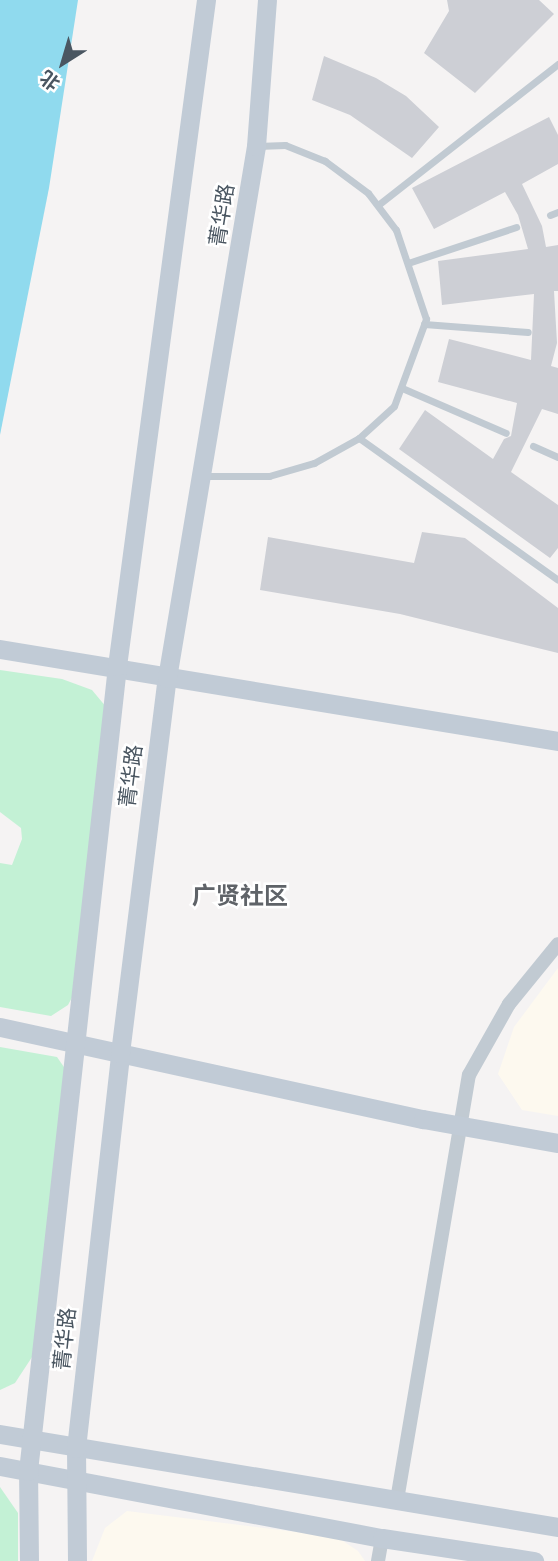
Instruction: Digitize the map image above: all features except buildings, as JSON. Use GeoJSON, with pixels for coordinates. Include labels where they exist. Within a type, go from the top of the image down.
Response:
{"type":"FeatureCollection","features":[{"type":"Feature","properties":{"kind":"street"},"geometry":{"type":"LineString","coordinates":[[29,1561],[28,1471],[35,1441],[117,666],[206,0]]}},
{"type":"Feature","properties":{"kind":"street","name":"菁华路"},"geometry":{"type":"LineString","coordinates":[[77,1561],[79,1479],[76,1447],[120,1053],[167,678],[203,476],[256,146],[267,0]]}},
{"type":"Feature","properties":{"kind":"street"},"geometry":{"type":"LineString","coordinates":[[0,649],[117,666],[167,678],[558,741]]}},
{"type":"Feature","properties":{"kind":"street"},"geometry":{"type":"LineString","coordinates":[[397,1500],[458,1125],[469,1075],[486,1040],[558,944]]}},
{"type":"Feature","properties":{"kind":"street"},"geometry":{"type":"LineString","coordinates":[[0,1027],[458,1125],[558,1143]]}},
{"type":"Feature","properties":{"kind":"street"},"geometry":{"type":"LineString","coordinates":[[0,1434],[558,1527]]}},
{"type":"Feature","properties":{"kind":"street"},"geometry":{"type":"LineString","coordinates":[[0,1466],[382,1538],[534,1561]]}},
{"type":"Feature","properties":{"kind":"street"},"geometry":{"type":"LineString","coordinates":[[378,1561],[382,1538]]}},
{"type":"Feature","properties":{"kind":"lane"},"geometry":{"type":"LineString","coordinates":[[378,205],[558,64]]}},
{"type":"Feature","properties":{"kind":"lane"},"geometry":{"type":"LineString","coordinates":[[203,476],[269,476],[314,463],[359,438],[394,406],[424,324],[396,230],[378,205],[325,161],[285,145],[256,146]]}},
{"type":"Feature","properties":{"kind":"lane"},"geometry":{"type":"LineString","coordinates":[[408,263],[516,227]]}},
{"type":"Feature","properties":{"kind":"lane"},"geometry":{"type":"LineString","coordinates":[[424,324],[527,332]]}},
{"type":"Feature","properties":{"kind":"lane"},"geometry":{"type":"LineString","coordinates":[[402,388],[506,433]]}},
{"type":"Feature","properties":{"kind":"lane"},"geometry":{"type":"LineString","coordinates":[[359,438],[558,580]]}},
{"type":"Feature","properties":{"kind":"lane"},"geometry":{"type":"LineString","coordinates":[[533,446],[558,457]]}},
{"type":"Feature","properties":{"kind":"shaded area"},"geometry":{"type":"Polygon","coordinates":[[[558,968],[558,1116],[522,1110],[498,1074],[514,1027],[558,968]]]}},
{"type":"Feature","properties":{"kind":"shaded area"},"geometry":{"type":"Polygon","coordinates":[[[127,1511],[337,1537],[358,1551],[365,1561],[92,1561],[105,1528],[127,1511]]]}},
{"type":"Feature","properties":{"kind":"green space"},"geometry":{"type":"Polygon","coordinates":[[[0,670],[62,679],[92,690],[107,708],[77,988],[68,1005],[51,1016],[0,1007],[0,863],[12,865],[22,839],[21,828],[0,812],[0,670]]]}},
{"type":"Feature","properties":{"kind":"green space"},"geometry":{"type":"Polygon","coordinates":[[[0,1047],[57,1057],[66,1070],[34,1354],[15,1383],[0,1390],[0,1047]]]}},
{"type":"Feature","properties":{"kind":"green space"},"geometry":{"type":"Polygon","coordinates":[[[0,1487],[18,1513],[18,1561],[0,1561],[0,1487]]]}},
{"type":"Feature","properties":{"kind":"water"},"geometry":{"type":"Polygon","coordinates":[[[0,0],[78,0],[49,188],[0,435],[0,0]]]}},
{"type":"Feature","properties":{"kind":"district","name":"广贤社区"},"geometry":{"type":"Point","coordinates":[240,897]}}]}
